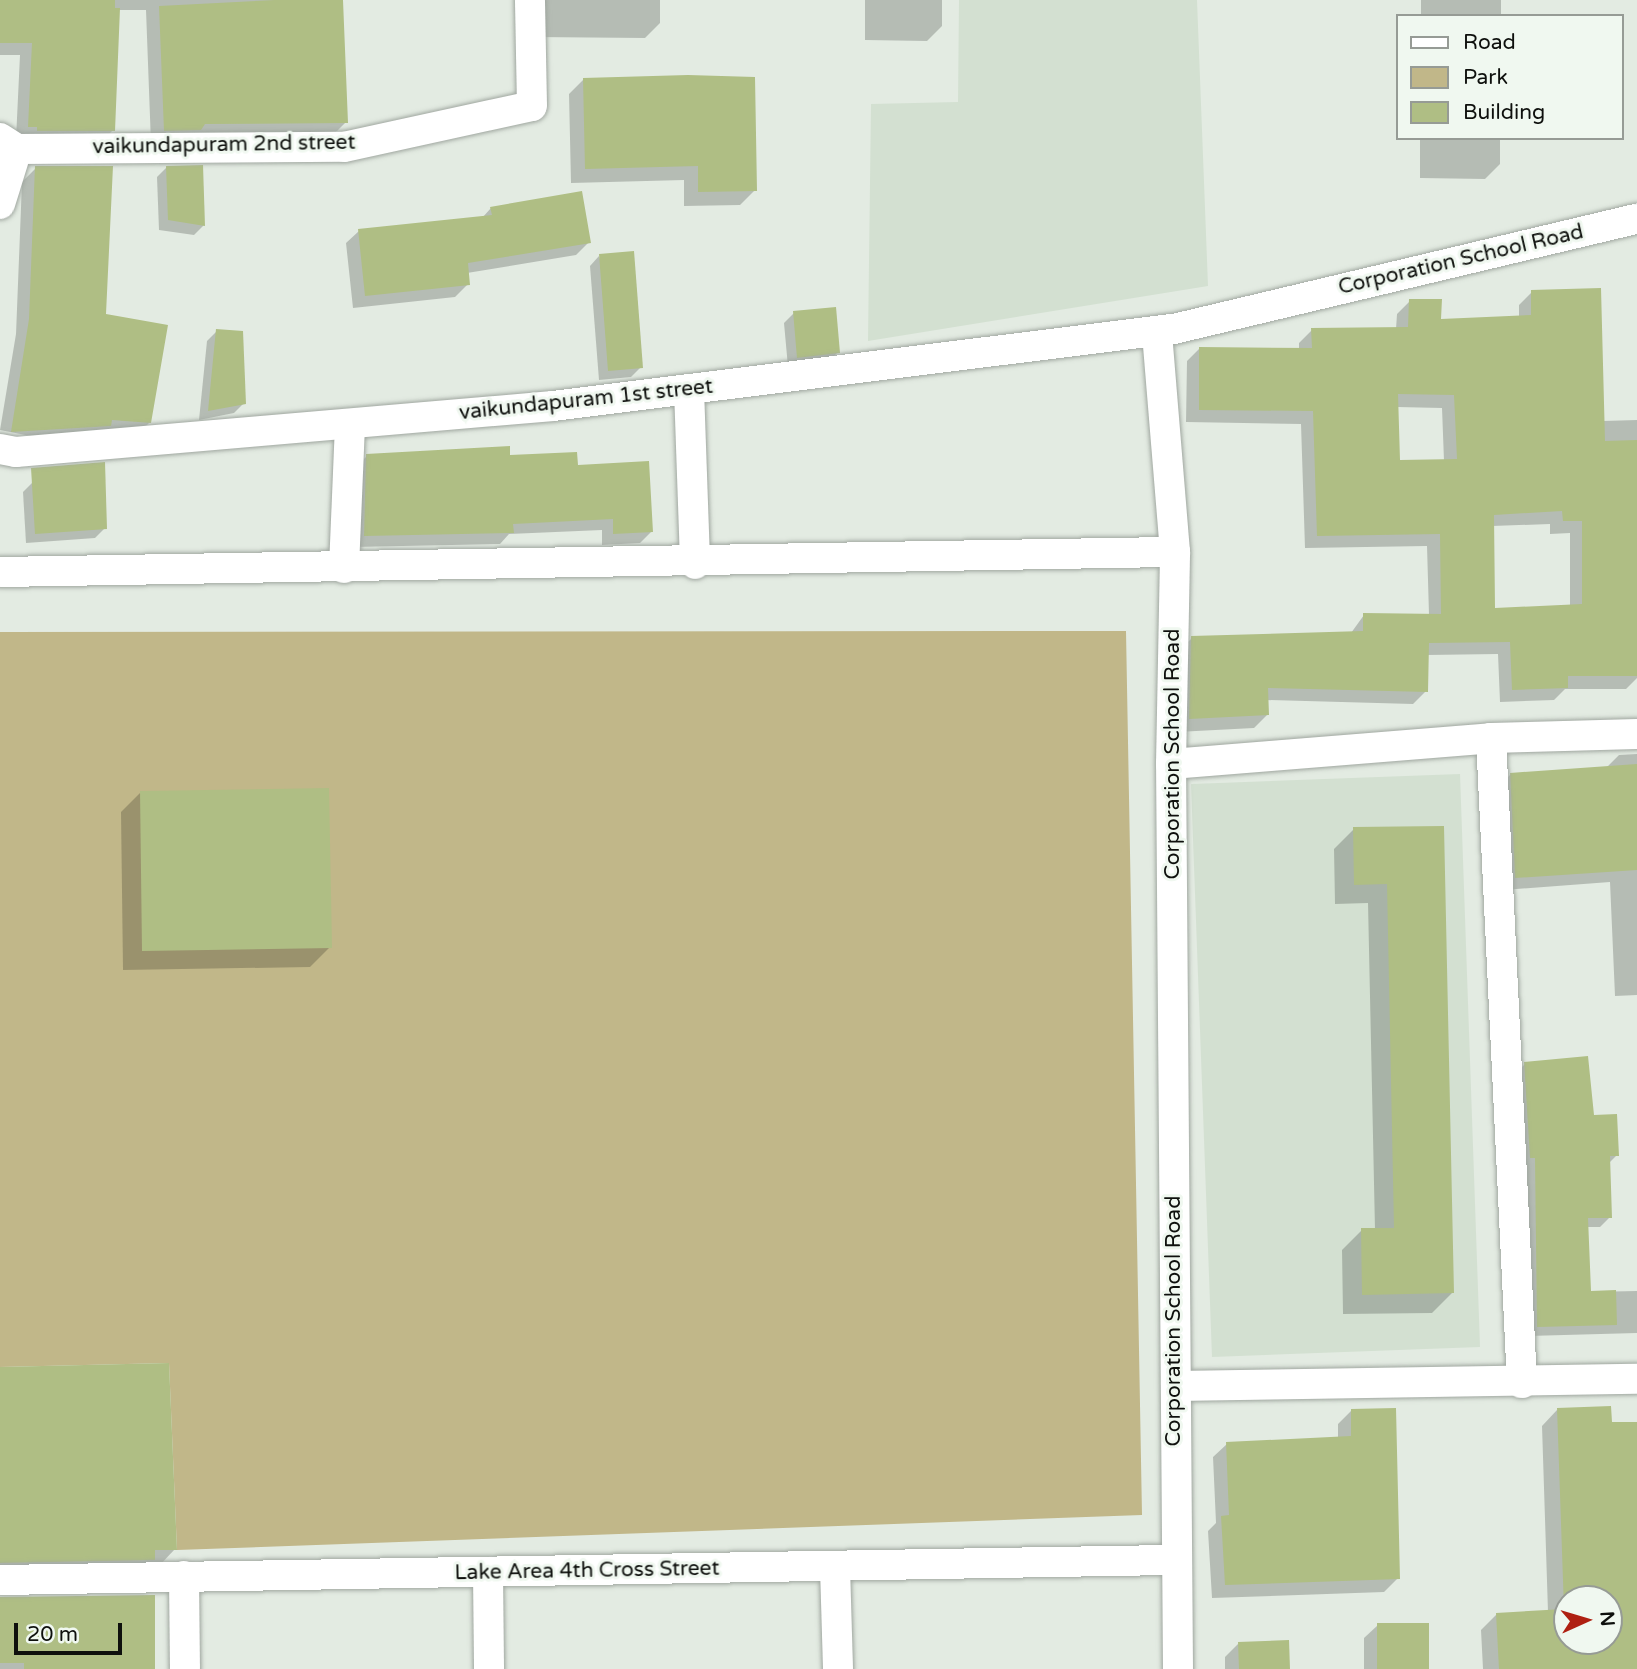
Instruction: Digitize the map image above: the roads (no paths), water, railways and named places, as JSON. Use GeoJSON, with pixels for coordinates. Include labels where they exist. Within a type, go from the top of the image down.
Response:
{"type":"FeatureCollection","features":[{"type":"Feature","properties":{"kind":"street","name":"vaikundapuram 2nd street"},"geometry":{"type":"LineString","coordinates":[[8,144],[344,147],[532,106],[530,0]]}},
{"type":"Feature","properties":{"kind":"street"},"geometry":{"type":"LineString","coordinates":[[0,204],[8,144]]}},
{"type":"Feature","properties":{"kind":"street","name":"Corporation School Road"},"geometry":{"type":"LineString","coordinates":[[1178,1669],[1174,1560],[1176,1386],[1171,764],[1175,552],[1157,333],[1637,219]]}},
{"type":"Feature","properties":{"kind":"street","name":"vaikundapuram 1st street"},"geometry":{"type":"LineString","coordinates":[[0,449],[16,452],[350,424],[688,389],[1171,329]]}},
{"type":"Feature","properties":{"kind":"street"},"geometry":{"type":"LineString","coordinates":[[688,389],[695,564]]}},
{"type":"Feature","properties":{"kind":"street"},"geometry":{"type":"LineString","coordinates":[[344,568],[350,424]]}},
{"type":"Feature","properties":{"kind":"street"},"geometry":{"type":"LineString","coordinates":[[0,572],[695,564],[1175,552]]}},
{"type":"Feature","properties":{"kind":"street"},"geometry":{"type":"LineString","coordinates":[[1171,764],[1491,738],[1637,734]]}},
{"type":"Feature","properties":{"kind":"street"},"geometry":{"type":"LineString","coordinates":[[1491,738],[1521,1383]]}},
{"type":"Feature","properties":{"kind":"street"},"geometry":{"type":"LineString","coordinates":[[1176,1386],[1521,1383],[1637,1379]]}},
{"type":"Feature","properties":{"kind":"street","name":"Lake Area 4th Cross Street"},"geometry":{"type":"LineString","coordinates":[[0,1580],[1174,1560]]}},
{"type":"Feature","properties":{"kind":"street"},"geometry":{"type":"LineString","coordinates":[[835,1567],[838,1669]]}},
{"type":"Feature","properties":{"kind":"street"},"geometry":{"type":"LineString","coordinates":[[488,1572],[489,1669]]}},
{"type":"Feature","properties":{"kind":"street"},"geometry":{"type":"LineString","coordinates":[[184,1576],[185,1669]]}}]}
